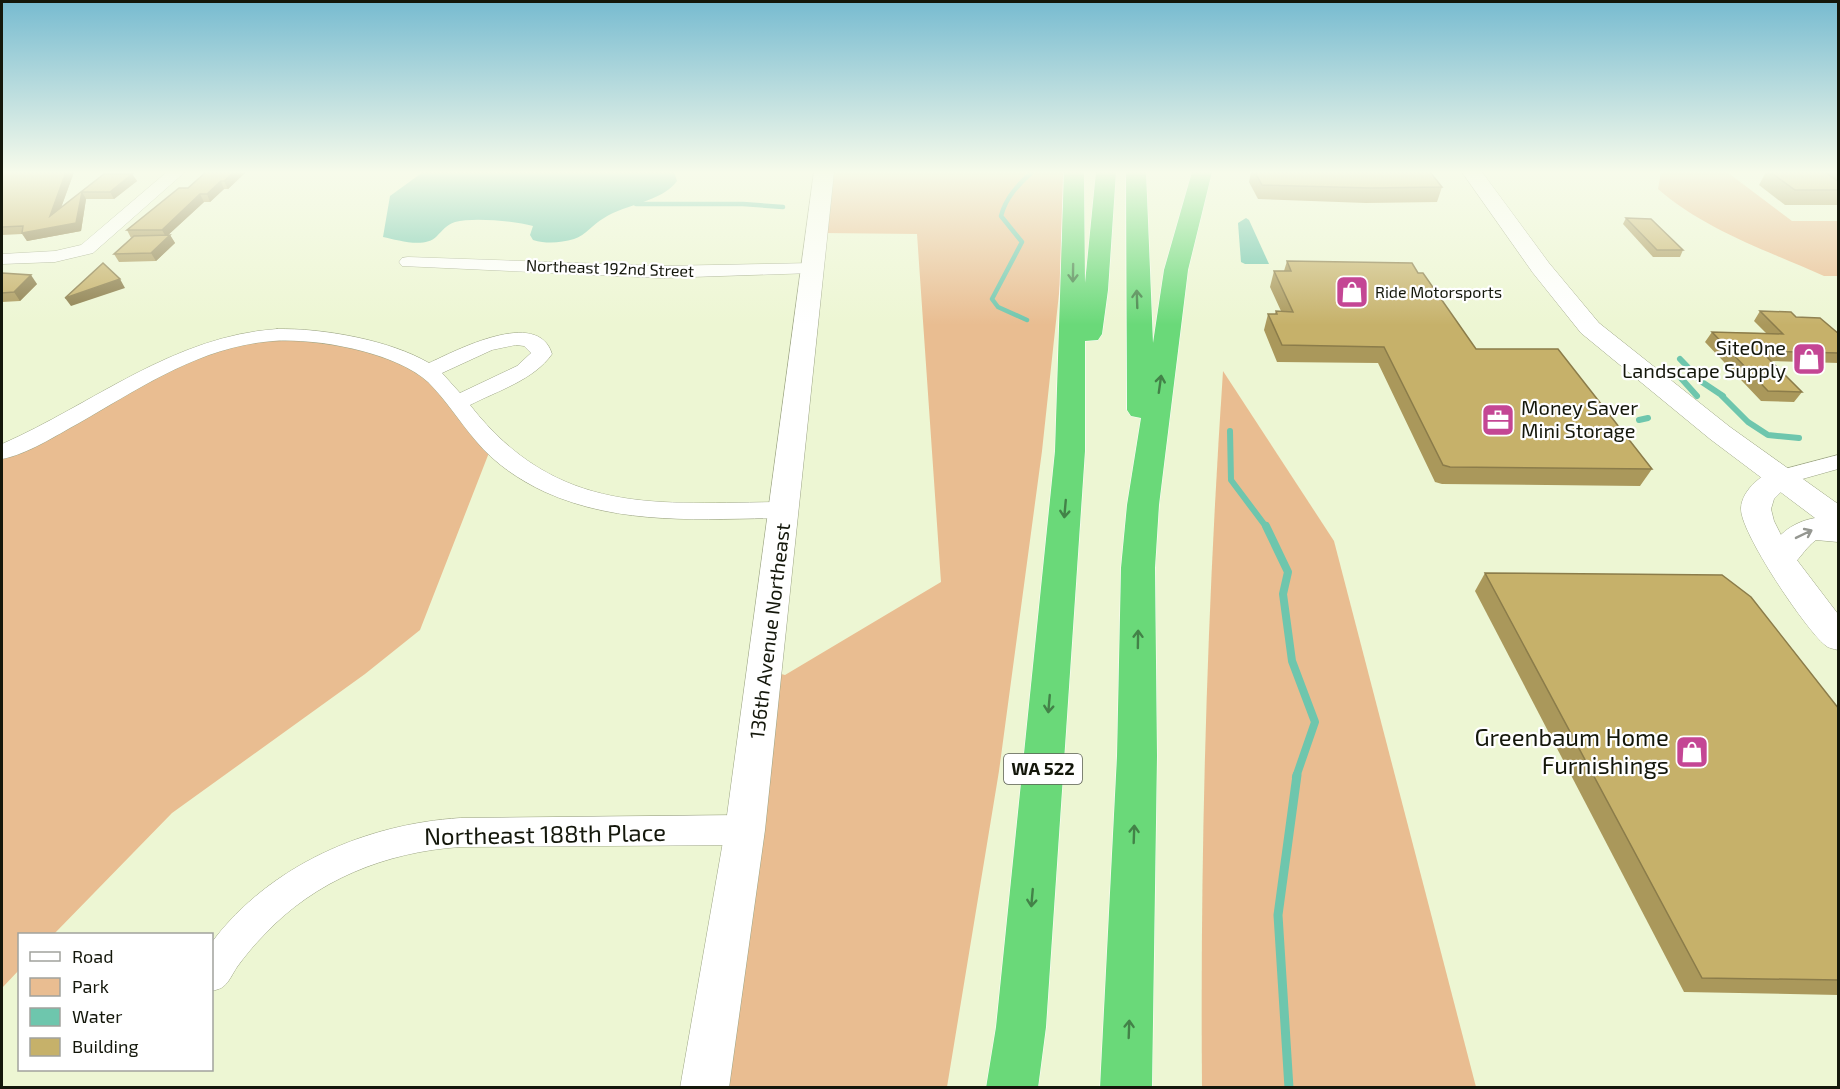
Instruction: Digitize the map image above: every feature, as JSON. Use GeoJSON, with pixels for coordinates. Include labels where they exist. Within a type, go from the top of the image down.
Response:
{"type":"FeatureCollection","features":[{"type":"Feature","properties":{"kind":"highway"},"geometry":{"type":"LineString","coordinates":[[1070,451],[1073,223]]}},
{"type":"Feature","properties":{"kind":"highway","name":"WA 522"},"geometry":{"type":"LineString","coordinates":[[1012,1088],[1021,1028],[1070,451],[1096,290],[1102,223]]}},
{"type":"Feature","properties":{"kind":"highway"},"geometry":{"type":"LineString","coordinates":[[1137,223],[1143,505]]}},
{"type":"Feature","properties":{"kind":"highway"},"geometry":{"type":"LineString","coordinates":[[1126,1088],[1137,756],[1138,568],[1143,505],[1176,270],[1189,223]]}},
{"type":"Feature","properties":{"kind":"main road"},"geometry":{"type":"LineString","coordinates":[[1509,223],[1590,328],[1711,426],[1839,519]]}},
{"type":"Feature","properties":{"kind":"main road"},"geometry":{"type":"LineString","coordinates":[[1780,558],[1801,534],[1810,530],[1839,531]]}},
{"type":"Feature","properties":{"kind":"street"},"geometry":{"type":"LineString","coordinates":[[2,259],[71,255],[87,249],[118,223]]}},
{"type":"Feature","properties":{"kind":"street","name":"136th Avenue Northeast"},"geometry":{"type":"LineString","coordinates":[[704,1088],[745,830],[818,223]]}},
{"type":"Feature","properties":{"kind":"street","name":"Northeast 192nd Street"},"geometry":{"type":"LineString","coordinates":[[408,262],[662,272],[813,268]]}},
{"type":"Feature","properties":{"kind":"street"},"geometry":{"type":"LineString","coordinates":[[2,452],[69,420],[187,355],[232,342],[284,335],[314,337],[381,351],[408,360],[428,371],[492,445],[518,468],[555,487],[597,501],[638,508],[785,510]]}},
{"type":"Feature","properties":{"kind":"street"},"geometry":{"type":"LineString","coordinates":[[428,371],[504,340],[528,340],[540,347],[542,354],[524,370],[456,403]]}},
{"type":"Feature","properties":{"kind":"street"},"geometry":{"type":"LineString","coordinates":[[1839,462],[1781,477],[1761,494],[1756,508],[1758,526],[1809,601],[1839,637]]}},
{"type":"Feature","properties":{"kind":"street","name":"Northeast 188th Place"},"geometry":{"type":"LineString","coordinates":[[213,972],[236,939],[274,903],[315,875],[363,851],[406,839],[484,832],[745,830]]}},
{"type":"Feature","properties":{"kind":"green space"},"geometry":{"type":"Polygon","coordinates":[[[825,223],[1065,223],[1065,238],[1042,451],[999,771],[947,1087],[703,1088],[766,670],[785,675],[941,582],[917,234],[823,233],[825,223]]]}},
{"type":"Feature","properties":{"kind":"green space"},"geometry":{"type":"Polygon","coordinates":[[[1707,223],[1838,223],[1838,276],[1824,276],[1707,223]]]}},
{"type":"Feature","properties":{"kind":"green space"},"geometry":{"type":"Polygon","coordinates":[[[314,337],[408,360],[492,445],[420,630],[365,674],[172,813],[55,933],[18,933],[18,971],[2,988],[2,452],[147,375],[232,342],[314,337]]]}},
{"type":"Feature","properties":{"kind":"green space"},"geometry":{"type":"Polygon","coordinates":[[[1223,371],[1334,541],[1476,1087],[1202,1087],[1202,908],[1206,729],[1223,371]]]}},
{"type":"Feature","properties":{"kind":"water"},"geometry":{"type":"Polygon","coordinates":[[[385,223],[453,223],[432,240],[426,242],[411,243],[383,237],[385,223]]]}},
{"type":"Feature","properties":{"kind":"water"},"geometry":{"type":"Polygon","coordinates":[[[515,223],[597,223],[574,239],[548,242],[533,240],[530,235],[533,226],[515,223]]]}},
{"type":"Feature","properties":{"kind":"water"},"geometry":{"type":"Polygon","coordinates":[[[1238,223],[1250,223],[1269,264],[1241,262],[1238,223]]]}},
{"type":"Feature","properties":{"kind":"building"},"geometry":{"type":"Polygon","coordinates":[[[2,223],[76,223],[22,233],[23,226],[2,227],[2,223]]]}},
{"type":"Feature","properties":{"kind":"building"},"geometry":{"type":"Polygon","coordinates":[[[136,223],[170,223],[162,230],[127,230],[136,223]]]}},
{"type":"Feature","properties":{"kind":"building"},"geometry":{"type":"Polygon","coordinates":[[[1631,223],[1655,223],[1683,250],[1657,250],[1631,223]]]}},
{"type":"Feature","properties":{"kind":"building"},"geometry":{"type":"Polygon","coordinates":[[[170,235],[151,253],[114,254],[134,236],[170,235]]]}},
{"type":"Feature","properties":{"kind":"building"},"geometry":{"type":"Polygon","coordinates":[[[1287,261],[1412,263],[1418,273],[1423,273],[1476,349],[1558,349],[1652,469],[1450,467],[1443,465],[1384,347],[1282,345],[1268,314],[1277,314],[1276,311],[1293,312],[1274,271],[1291,271],[1287,261]]]}},
{"type":"Feature","properties":{"kind":"building"},"geometry":{"type":"Polygon","coordinates":[[[103,263],[120,279],[65,298],[103,263]]]}},
{"type":"Feature","properties":{"kind":"building"},"geometry":{"type":"Polygon","coordinates":[[[2,273],[31,275],[14,292],[2,293],[2,273]]]}},
{"type":"Feature","properties":{"kind":"building"},"geometry":{"type":"Polygon","coordinates":[[[1760,311],[1791,312],[1796,317],[1820,318],[1839,334],[1839,353],[1761,351],[1802,392],[1768,391],[1712,332],[1783,334],[1760,311]]]}},
{"type":"Feature","properties":{"kind":"building"},"geometry":{"type":"Polygon","coordinates":[[[1485,573],[1722,575],[1751,597],[1839,709],[1839,980],[1702,978],[1485,573]]]}},
{"type":"Feature","properties":{"kind":"waterway"},"geometry":{"type":"LineString","coordinates":[[1007,223],[1022,242],[992,299],[998,307],[1027,320]]}},
{"type":"Feature","properties":{"kind":"waterway"},"geometry":{"type":"LineString","coordinates":[[1680,359],[1702,382],[1723,396]]}},
{"type":"Feature","properties":{"kind":"waterway"},"geometry":{"type":"LineString","coordinates":[[1679,376],[1697,396]]}},
{"type":"Feature","properties":{"kind":"waterway"},"geometry":{"type":"LineString","coordinates":[[1722,396],[1748,422],[1768,435],[1799,438]]}},
{"type":"Feature","properties":{"kind":"waterway"},"geometry":{"type":"LineString","coordinates":[[1639,420],[1648,418]]}},
{"type":"Feature","properties":{"kind":"waterway"},"geometry":{"type":"LineString","coordinates":[[1230,431],[1231,480],[1267,528]]}},
{"type":"Feature","properties":{"kind":"waterway"},"geometry":{"type":"LineString","coordinates":[[1267,528],[1288,572],[1283,594],[1292,661],[1315,722],[1296,777]]}},
{"type":"Feature","properties":{"kind":"waterway"},"geometry":{"type":"LineString","coordinates":[[1289,1088],[1278,915],[1297,775]]}},
{"type":"Feature","properties":{"kind":"place","name":"Ride Motorsports"},"geometry":{"type":"Point","coordinates":[1352,292]}},
{"type":"Feature","properties":{"kind":"place","name":"SiteOne Landscape Supply"},"geometry":{"type":"Point","coordinates":[1809,359]}},
{"type":"Feature","properties":{"kind":"place","name":"Money Saver Mini Storage"},"geometry":{"type":"Point","coordinates":[1498,420]}},
{"type":"Feature","properties":{"kind":"place","name":"Greenbaum Home Furnishings"},"geometry":{"type":"Point","coordinates":[1692,752]}}]}
